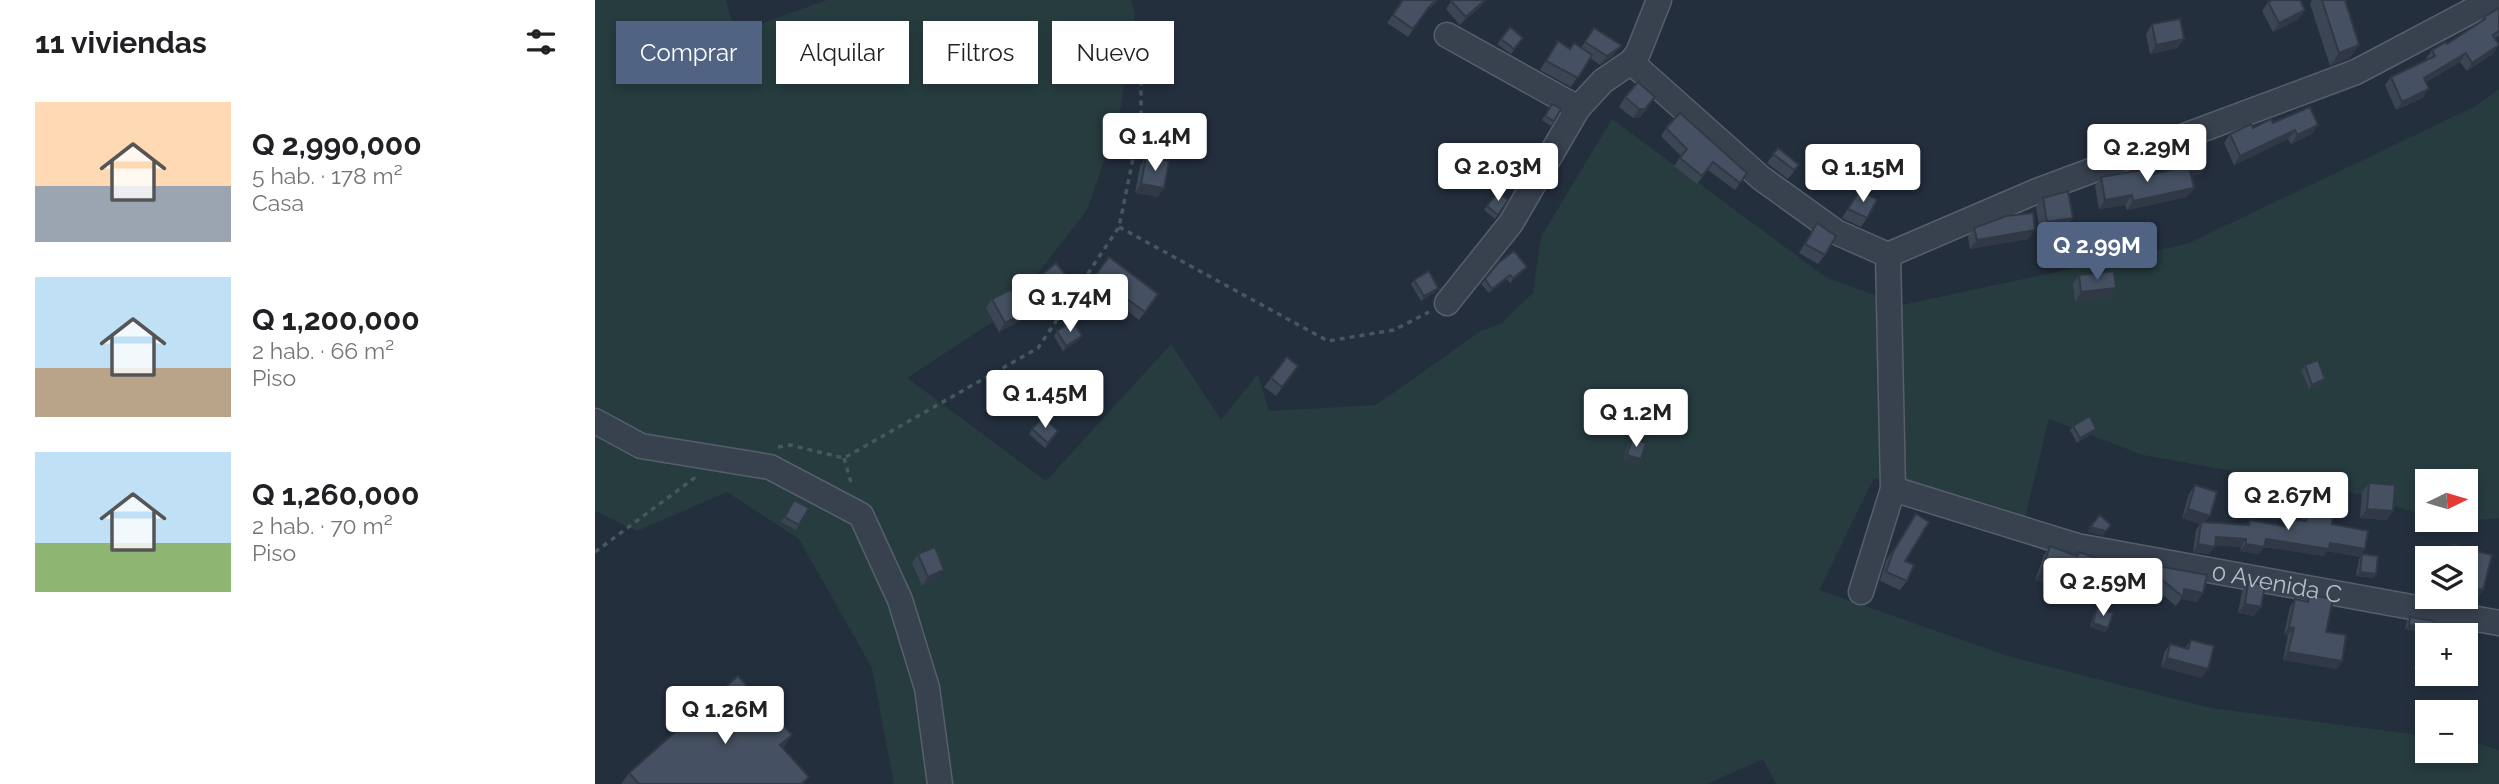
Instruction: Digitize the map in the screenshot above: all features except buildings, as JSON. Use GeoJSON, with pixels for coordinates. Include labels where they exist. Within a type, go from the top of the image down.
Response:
{"type":"FeatureCollection","features":[{"type":"Feature","properties":{"kind":"street"},"geometry":{"type":"LineString","coordinates":[[1447,303],[1511,223],[1578,108],[1603,81],[1631,62],[1638,52],[1659,0]]}},
{"type":"Feature","properties":{"kind":"street"},"geometry":{"type":"LineString","coordinates":[[1631,62],[1761,178],[1836,232],[1888,255],[2037,191],[2356,72],[2492,0]]}},
{"type":"Feature","properties":{"kind":"street"},"geometry":{"type":"LineString","coordinates":[[1447,35],[1578,108]]}},
{"type":"Feature","properties":{"kind":"street"},"geometry":{"type":"LineString","coordinates":[[1861,592],[1893,489],[1888,255]]}},
{"type":"Feature","properties":{"kind":"street"},"geometry":{"type":"LineString","coordinates":[[595,421],[641,446],[770,467],[861,515],[900,600],[927,688],[940,784]]}},
{"type":"Feature","properties":{"kind":"street","name":"0 Avenida C"},"geometry":{"type":"LineString","coordinates":[[1893,489],[2077,546],[2499,623]]}},
{"type":"Feature","properties":{"kind":"path"},"geometry":{"type":"LineString","coordinates":[[844,458],[1038,348],[1119,228],[1141,120],[1141,84]]}},
{"type":"Feature","properties":{"kind":"path"},"geometry":{"type":"LineString","coordinates":[[1119,228],[1328,341],[1394,330],[1447,303]]}},
{"type":"Feature","properties":{"kind":"path"},"geometry":{"type":"LineString","coordinates":[[595,552],[721,458]]}},
{"type":"Feature","properties":{"kind":"green space"},"geometry":{"type":"Polygon","coordinates":[[[595,0],[726,0],[732,21],[616,21],[616,84],[762,84],[762,23],[827,0],[1131,0],[1135,13],[1134,21],[1052,21],[1052,84],[1124,84],[1119,118],[1087,210],[1008,312],[907,378],[1046,481],[1171,344],[1221,420],[1258,374],[1269,411],[1376,405],[1481,331],[1502,323],[1533,293],[1541,237],[1612,119],[1827,278],[1902,305],[2187,244],[2476,106],[2499,89],[2499,518],[2478,520],[2478,469],[2415,469],[2415,513],[2363,495],[2143,455],[2049,419],[2021,534],[1874,478],[1819,590],[2008,656],[2210,708],[2415,734],[2415,763],[2478,763],[2478,743],[2499,750],[2499,784],[1776,784],[1763,759],[1707,784],[894,784],[872,668],[799,539],[727,492],[637,531],[595,511],[595,0]]]}}]}
